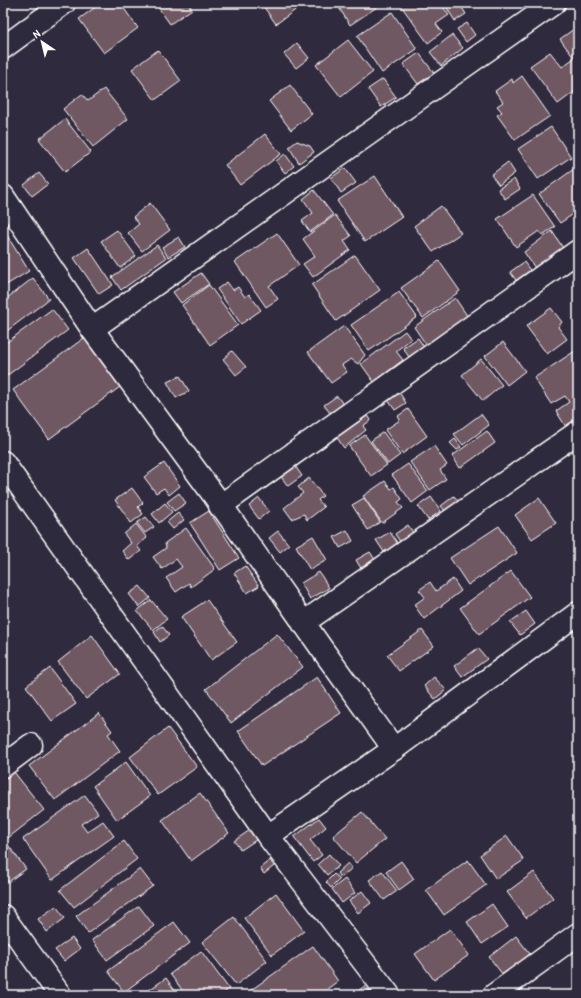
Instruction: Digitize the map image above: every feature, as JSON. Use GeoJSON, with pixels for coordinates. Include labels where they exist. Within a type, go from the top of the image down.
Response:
{"type":"FeatureCollection","features":[{"type":"Feature","properties":{"kind":"street"},"geometry":{"type":"LineString","coordinates":[[3,48],[64,3]]}},
{"type":"Feature","properties":{"kind":"street"},"geometry":{"type":"LineString","coordinates":[[92,328],[554,3]]}},
{"type":"Feature","properties":{"kind":"street"},"geometry":{"type":"LineString","coordinates":[[3,196],[92,328],[394,749]]}},
{"type":"Feature","properties":{"kind":"street"},"geometry":{"type":"LineString","coordinates":[[220,506],[578,251]]}},
{"type":"Feature","properties":{"kind":"street"},"geometry":{"type":"LineString","coordinates":[[303,623],[578,432]]}},
{"type":"Feature","properties":{"kind":"street"},"geometry":{"type":"LineString","coordinates":[[3,462],[268,836],[389,995]]}},
{"type":"Feature","properties":{"kind":"street"},"geometry":{"type":"LineString","coordinates":[[268,836],[394,749],[578,613]]}},
{"type":"Feature","properties":{"kind":"street"},"geometry":{"type":"LineString","coordinates":[[3,766],[31,745]]}},
{"type":"Feature","properties":{"kind":"street"},"geometry":{"type":"LineString","coordinates":[[3,916],[60,995]]}},
{"type":"Feature","properties":{"kind":"street"},"geometry":{"type":"LineString","coordinates":[[494,995],[578,934]]}},
{"type":"Feature","properties":{"kind":"building"},"geometry":{"type":"Polygon","coordinates":[[[3,3],[14,3],[3,10],[3,3]]]}},
{"type":"Feature","properties":{"kind":"building"},"geometry":{"type":"Polygon","coordinates":[[[101,3],[120,3],[138,28],[104,53],[79,19],[101,3]]]}},
{"type":"Feature","properties":{"kind":"building"},"geometry":{"type":"Polygon","coordinates":[[[155,3],[188,3],[192,9],[170,24],[155,3]]]}},
{"type":"Feature","properties":{"kind":"building"},"geometry":{"type":"Polygon","coordinates":[[[261,3],[305,3],[276,24],[261,3]]]}},
{"type":"Feature","properties":{"kind":"building"},"geometry":{"type":"Polygon","coordinates":[[[336,3],[383,3],[350,25],[336,3]]]}},
{"type":"Feature","properties":{"kind":"building"},"geometry":{"type":"Polygon","coordinates":[[[399,3],[440,3],[449,15],[436,24],[442,32],[428,43],[399,3]]]}},
{"type":"Feature","properties":{"kind":"building"},"geometry":{"type":"Polygon","coordinates":[[[448,3],[459,3],[466,14],[455,21],[445,5],[448,3]]]}},
{"type":"Feature","properties":{"kind":"building"},"geometry":{"type":"Polygon","coordinates":[[[392,12],[417,49],[382,73],[357,36],[392,12]]]}},
{"type":"Feature","properties":{"kind":"building"},"geometry":{"type":"Polygon","coordinates":[[[467,23],[475,35],[466,42],[457,29],[467,23]]]}},
{"type":"Feature","properties":{"kind":"building"},"geometry":{"type":"Polygon","coordinates":[[[578,26],[578,89],[558,104],[530,66],[550,52],[562,67],[574,58],[560,39],[578,26]]]}},
{"type":"Feature","properties":{"kind":"building"},"geometry":{"type":"Polygon","coordinates":[[[452,35],[463,48],[441,66],[430,52],[452,35]]]}},
{"type":"Feature","properties":{"kind":"building"},"geometry":{"type":"Polygon","coordinates":[[[348,40],[373,72],[341,97],[316,65],[348,40]]]}},
{"type":"Feature","properties":{"kind":"building"},"geometry":{"type":"Polygon","coordinates":[[[297,43],[309,58],[296,68],[284,54],[297,43]]]}},
{"type":"Feature","properties":{"kind":"building"},"geometry":{"type":"Polygon","coordinates":[[[158,50],[181,81],[155,100],[132,69],[158,50]]]}},
{"type":"Feature","properties":{"kind":"building"},"geometry":{"type":"Polygon","coordinates":[[[419,53],[434,73],[418,84],[403,64],[419,53]]]}},
{"type":"Feature","properties":{"kind":"building"},"geometry":{"type":"Polygon","coordinates":[[[522,76],[550,116],[515,140],[497,115],[502,112],[497,106],[503,102],[495,91],[512,79],[513,83],[522,76]]]}},
{"type":"Feature","properties":{"kind":"building"},"geometry":{"type":"Polygon","coordinates":[[[383,79],[396,97],[381,107],[368,89],[383,79]]]}},
{"type":"Feature","properties":{"kind":"building"},"geometry":{"type":"Polygon","coordinates":[[[290,85],[312,114],[291,130],[269,101],[290,85]]]}},
{"type":"Feature","properties":{"kind":"building"},"geometry":{"type":"Polygon","coordinates":[[[104,89],[128,119],[93,147],[63,109],[82,94],[88,101],[104,89]]]}},
{"type":"Feature","properties":{"kind":"building"},"geometry":{"type":"Polygon","coordinates":[[[65,119],[91,152],[65,172],[39,139],[65,119]]]}},
{"type":"Feature","properties":{"kind":"building"},"geometry":{"type":"Polygon","coordinates":[[[551,127],[571,157],[538,179],[518,149],[551,127]]]}},
{"type":"Feature","properties":{"kind":"building"},"geometry":{"type":"Polygon","coordinates":[[[265,134],[281,154],[240,185],[225,165],[265,134]]]}},
{"type":"Feature","properties":{"kind":"building"},"geometry":{"type":"Polygon","coordinates":[[[297,141],[310,146],[314,152],[299,163],[289,147],[297,141]]]}},
{"type":"Feature","properties":{"kind":"building"},"geometry":{"type":"Polygon","coordinates":[[[285,154],[294,166],[285,173],[276,161],[285,154]]]}},
{"type":"Feature","properties":{"kind":"building"},"geometry":{"type":"Polygon","coordinates":[[[508,162],[515,173],[499,185],[491,175],[508,162]]]}},
{"type":"Feature","properties":{"kind":"building"},"geometry":{"type":"Polygon","coordinates":[[[578,166],[578,211],[560,223],[539,194],[578,166]]]}},
{"type":"Feature","properties":{"kind":"building"},"geometry":{"type":"Polygon","coordinates":[[[345,168],[356,183],[341,193],[331,178],[345,168]]]}},
{"type":"Feature","properties":{"kind":"building"},"geometry":{"type":"Polygon","coordinates":[[[39,173],[48,184],[32,196],[24,185],[39,173]]]}},
{"type":"Feature","properties":{"kind":"building"},"geometry":{"type":"Polygon","coordinates":[[[375,176],[402,217],[365,242],[337,201],[375,176]]]}},
{"type":"Feature","properties":{"kind":"building"},"geometry":{"type":"Polygon","coordinates":[[[514,179],[520,189],[505,199],[498,189],[514,179]]]}},
{"type":"Feature","properties":{"kind":"building"},"geometry":{"type":"Polygon","coordinates":[[[314,190],[333,215],[310,232],[302,221],[313,213],[303,199],[314,190]]]}},
{"type":"Feature","properties":{"kind":"building"},"geometry":{"type":"Polygon","coordinates":[[[533,195],[555,227],[542,235],[539,231],[516,247],[497,219],[533,195]]]}},
{"type":"Feature","properties":{"kind":"building"},"geometry":{"type":"Polygon","coordinates":[[[150,203],[170,230],[142,251],[128,233],[139,224],[133,217],[150,203]]]}},
{"type":"Feature","properties":{"kind":"building"},"geometry":{"type":"Polygon","coordinates":[[[441,206],[461,233],[433,252],[414,226],[441,206]]]}},
{"type":"Feature","properties":{"kind":"building"},"geometry":{"type":"Polygon","coordinates":[[[335,215],[351,236],[344,241],[350,250],[313,277],[303,264],[315,256],[303,239],[335,215]]]}},
{"type":"Feature","properties":{"kind":"building"},"geometry":{"type":"Polygon","coordinates":[[[3,229],[29,271],[3,287],[3,229]]]}},
{"type":"Feature","properties":{"kind":"building"},"geometry":{"type":"Polygon","coordinates":[[[117,230],[136,256],[120,268],[101,241],[117,230]]]}},
{"type":"Feature","properties":{"kind":"building"},"geometry":{"type":"Polygon","coordinates":[[[552,231],[563,248],[535,268],[524,252],[552,231]]]}},
{"type":"Feature","properties":{"kind":"building"},"geometry":{"type":"Polygon","coordinates":[[[277,233],[299,265],[269,286],[278,299],[266,307],[235,262],[277,233]]]}},
{"type":"Feature","properties":{"kind":"building"},"geometry":{"type":"Polygon","coordinates":[[[179,237],[185,247],[168,257],[162,247],[179,237]]]}},
{"type":"Feature","properties":{"kind":"building"},"geometry":{"type":"Polygon","coordinates":[[[157,245],[166,258],[121,290],[112,277],[157,245]]]}},
{"type":"Feature","properties":{"kind":"building"},"geometry":{"type":"Polygon","coordinates":[[[88,248],[113,285],[99,294],[74,258],[88,248]]]}},
{"type":"Feature","properties":{"kind":"building"},"geometry":{"type":"Polygon","coordinates":[[[355,255],[380,290],[336,321],[312,285],[355,255]]]}},
{"type":"Feature","properties":{"kind":"building"},"geometry":{"type":"Polygon","coordinates":[[[439,261],[460,291],[423,318],[401,288],[439,261]]]}},
{"type":"Feature","properties":{"kind":"building"},"geometry":{"type":"Polygon","coordinates":[[[524,262],[532,273],[518,283],[510,272],[524,262]]]}},
{"type":"Feature","properties":{"kind":"building"},"geometry":{"type":"Polygon","coordinates":[[[201,273],[209,284],[181,303],[173,292],[201,273]]]}},
{"type":"Feature","properties":{"kind":"building"},"geometry":{"type":"Polygon","coordinates":[[[33,278],[49,299],[3,334],[3,301],[33,278]]]}},
{"type":"Feature","properties":{"kind":"building"},"geometry":{"type":"Polygon","coordinates":[[[227,282],[233,290],[238,287],[245,297],[249,294],[261,310],[241,324],[217,289],[227,282]]]}},
{"type":"Feature","properties":{"kind":"building"},"geometry":{"type":"Polygon","coordinates":[[[209,285],[238,325],[210,345],[182,305],[209,285]]]}},
{"type":"Feature","properties":{"kind":"building"},"geometry":{"type":"Polygon","coordinates":[[[399,292],[417,317],[369,351],[351,325],[399,292]]]}},
{"type":"Feature","properties":{"kind":"building"},"geometry":{"type":"Polygon","coordinates":[[[455,298],[468,317],[427,346],[414,327],[455,298]]]}},
{"type":"Feature","properties":{"kind":"building"},"geometry":{"type":"Polygon","coordinates":[[[551,308],[562,322],[558,327],[567,339],[547,354],[526,326],[551,308]]]}},
{"type":"Feature","properties":{"kind":"building"},"geometry":{"type":"Polygon","coordinates":[[[52,309],[68,330],[5,377],[3,374],[3,345],[52,309]]]}},
{"type":"Feature","properties":{"kind":"building"},"geometry":{"type":"Polygon","coordinates":[[[344,326],[365,355],[358,364],[351,359],[342,365],[347,372],[331,383],[308,352],[344,326]]]}},
{"type":"Feature","properties":{"kind":"building"},"geometry":{"type":"Polygon","coordinates":[[[405,331],[411,339],[396,351],[403,360],[374,382],[361,364],[405,331]]]}},
{"type":"Feature","properties":{"kind":"building"},"geometry":{"type":"Polygon","coordinates":[[[84,338],[120,387],[49,439],[13,390],[84,338]]]}},
{"type":"Feature","properties":{"kind":"building"},"geometry":{"type":"Polygon","coordinates":[[[418,338],[424,347],[409,357],[403,348],[418,338]]]}},
{"type":"Feature","properties":{"kind":"building"},"geometry":{"type":"Polygon","coordinates":[[[503,342],[525,371],[507,385],[485,356],[503,342]]]}},
{"type":"Feature","properties":{"kind":"building"},"geometry":{"type":"Polygon","coordinates":[[[578,349],[578,419],[566,427],[556,411],[569,402],[565,396],[551,404],[534,378],[578,349]]]}},
{"type":"Feature","properties":{"kind":"building"},"geometry":{"type":"Polygon","coordinates":[[[232,351],[246,367],[236,375],[223,359],[232,351]]]}},
{"type":"Feature","properties":{"kind":"building"},"geometry":{"type":"Polygon","coordinates":[[[481,359],[502,385],[483,401],[462,375],[481,359]]]}},
{"type":"Feature","properties":{"kind":"building"},"geometry":{"type":"Polygon","coordinates":[[[180,376],[189,391],[176,398],[167,382],[180,376]]]}},
{"type":"Feature","properties":{"kind":"building"},"geometry":{"type":"Polygon","coordinates":[[[399,392],[406,403],[395,410],[388,400],[399,392]]]}},
{"type":"Feature","properties":{"kind":"building"},"geometry":{"type":"Polygon","coordinates":[[[337,396],[343,404],[330,413],[324,405],[337,396]]]}},
{"type":"Feature","properties":{"kind":"building"},"geometry":{"type":"Polygon","coordinates":[[[408,409],[427,436],[402,454],[385,430],[400,420],[398,416],[408,409]]]}},
{"type":"Feature","properties":{"kind":"building"},"geometry":{"type":"Polygon","coordinates":[[[367,414],[371,420],[363,426],[366,430],[344,448],[336,436],[367,414]]]}},
{"type":"Feature","properties":{"kind":"building"},"geometry":{"type":"Polygon","coordinates":[[[481,414],[489,425],[463,445],[454,434],[481,414]]]}},
{"type":"Feature","properties":{"kind":"building"},"geometry":{"type":"Polygon","coordinates":[[[487,431],[495,443],[460,468],[452,456],[487,431]]]}},
{"type":"Feature","properties":{"kind":"building"},"geometry":{"type":"Polygon","coordinates":[[[383,432],[400,455],[388,464],[371,441],[383,432]]]}},
{"type":"Feature","properties":{"kind":"building"},"geometry":{"type":"Polygon","coordinates":[[[365,435],[387,465],[371,476],[349,446],[365,435]]]}},
{"type":"Feature","properties":{"kind":"building"},"geometry":{"type":"Polygon","coordinates":[[[455,439],[461,447],[457,450],[450,443],[455,439]]]}},
{"type":"Feature","properties":{"kind":"building"},"geometry":{"type":"Polygon","coordinates":[[[434,446],[447,465],[440,470],[446,479],[430,490],[410,462],[434,446]]]}},
{"type":"Feature","properties":{"kind":"building"},"geometry":{"type":"Polygon","coordinates":[[[164,463],[180,486],[169,495],[164,488],[156,493],[144,477],[164,463]]]}},
{"type":"Feature","properties":{"kind":"building"},"geometry":{"type":"Polygon","coordinates":[[[293,463],[302,476],[288,486],[279,474],[293,463]]]}},
{"type":"Feature","properties":{"kind":"building"},"geometry":{"type":"Polygon","coordinates":[[[408,464],[428,491],[412,503],[392,475],[408,464]]]}},
{"type":"Feature","properties":{"kind":"building"},"geometry":{"type":"Polygon","coordinates":[[[309,478],[323,496],[318,500],[324,507],[307,520],[304,514],[292,519],[284,508],[303,493],[298,487],[309,478]]]}},
{"type":"Feature","properties":{"kind":"building"},"geometry":{"type":"Polygon","coordinates":[[[385,481],[391,489],[394,487],[402,499],[398,502],[403,508],[382,523],[363,496],[385,481]]]}},
{"type":"Feature","properties":{"kind":"building"},"geometry":{"type":"Polygon","coordinates":[[[132,488],[143,503],[138,507],[143,514],[131,523],[115,500],[132,488]]]}},
{"type":"Feature","properties":{"kind":"building"},"geometry":{"type":"Polygon","coordinates":[[[179,493],[186,503],[174,511],[167,502],[179,493]]]}},
{"type":"Feature","properties":{"kind":"building"},"geometry":{"type":"Polygon","coordinates":[[[454,496],[459,502],[446,512],[441,506],[454,496]]]}},
{"type":"Feature","properties":{"kind":"building"},"geometry":{"type":"Polygon","coordinates":[[[431,497],[441,511],[428,520],[418,506],[431,497]]]}},
{"type":"Feature","properties":{"kind":"building"},"geometry":{"type":"Polygon","coordinates":[[[259,498],[269,511],[259,519],[249,506],[259,498]]]}},
{"type":"Feature","properties":{"kind":"building"},"geometry":{"type":"Polygon","coordinates":[[[364,498],[380,522],[368,530],[352,505],[364,498]]]}},
{"type":"Feature","properties":{"kind":"building"},"geometry":{"type":"Polygon","coordinates":[[[539,498],[556,523],[532,539],[515,515],[539,498]]]}},
{"type":"Feature","properties":{"kind":"building"},"geometry":{"type":"Polygon","coordinates":[[[165,503],[172,512],[159,523],[152,514],[165,503]]]}},
{"type":"Feature","properties":{"kind":"building"},"geometry":{"type":"Polygon","coordinates":[[[209,511],[239,558],[220,570],[190,523],[209,511]]]}},
{"type":"Feature","properties":{"kind":"building"},"geometry":{"type":"Polygon","coordinates":[[[178,513],[184,520],[173,529],[167,522],[178,513]]]}},
{"type":"Feature","properties":{"kind":"building"},"geometry":{"type":"Polygon","coordinates":[[[146,517],[154,527],[145,533],[137,523],[146,517]]]}},
{"type":"Feature","properties":{"kind":"building"},"geometry":{"type":"Polygon","coordinates":[[[136,524],[147,538],[137,546],[141,551],[129,560],[122,551],[131,543],[124,534],[136,524]]]}},
{"type":"Feature","properties":{"kind":"building"},"geometry":{"type":"Polygon","coordinates":[[[408,525],[414,534],[401,543],[395,534],[408,525]]]}},
{"type":"Feature","properties":{"kind":"building"},"geometry":{"type":"Polygon","coordinates":[[[499,526],[517,553],[468,585],[450,558],[499,526]]]}},
{"type":"Feature","properties":{"kind":"building"},"geometry":{"type":"Polygon","coordinates":[[[186,528],[215,569],[191,587],[189,583],[176,592],[166,578],[182,567],[176,559],[162,569],[153,557],[166,548],[165,543],[186,528]]]}},
{"type":"Feature","properties":{"kind":"building"},"geometry":{"type":"Polygon","coordinates":[[[347,530],[353,541],[340,548],[334,537],[347,530]]]}},
{"type":"Feature","properties":{"kind":"building"},"geometry":{"type":"Polygon","coordinates":[[[278,531],[289,545],[280,552],[269,538],[278,531]]]}},
{"type":"Feature","properties":{"kind":"building"},"geometry":{"type":"Polygon","coordinates":[[[390,532],[398,544],[384,552],[376,540],[390,532]]]}},
{"type":"Feature","properties":{"kind":"building"},"geometry":{"type":"Polygon","coordinates":[[[313,536],[327,560],[310,570],[296,546],[313,536]]]}},
{"type":"Feature","properties":{"kind":"building"},"geometry":{"type":"Polygon","coordinates":[[[370,552],[376,561],[362,570],[356,560],[370,552]]]}},
{"type":"Feature","properties":{"kind":"building"},"geometry":{"type":"Polygon","coordinates":[[[245,566],[259,586],[247,593],[234,573],[245,566]]]}},
{"type":"Feature","properties":{"kind":"building"},"geometry":{"type":"Polygon","coordinates":[[[511,571],[530,597],[479,634],[460,608],[511,571]]]}},
{"type":"Feature","properties":{"kind":"building"},"geometry":{"type":"Polygon","coordinates":[[[319,572],[329,588],[310,599],[301,583],[319,572]]]}},
{"type":"Feature","properties":{"kind":"building"},"geometry":{"type":"Polygon","coordinates":[[[453,579],[461,591],[424,619],[414,605],[425,597],[419,590],[430,582],[436,591],[453,579]]]}},
{"type":"Feature","properties":{"kind":"building"},"geometry":{"type":"Polygon","coordinates":[[[140,586],[150,598],[139,607],[129,594],[140,586]]]}},
{"type":"Feature","properties":{"kind":"building"},"geometry":{"type":"Polygon","coordinates":[[[151,600],[167,619],[153,630],[137,611],[151,600]]]}},
{"type":"Feature","properties":{"kind":"building"},"geometry":{"type":"Polygon","coordinates":[[[207,600],[237,642],[211,660],[181,617],[207,600]]]}},
{"type":"Feature","properties":{"kind":"building"},"geometry":{"type":"Polygon","coordinates":[[[526,611],[535,624],[520,635],[510,622],[526,611]]]}},
{"type":"Feature","properties":{"kind":"building"},"geometry":{"type":"Polygon","coordinates":[[[162,626],[169,635],[160,642],[154,632],[162,626]]]}},
{"type":"Feature","properties":{"kind":"building"},"geometry":{"type":"Polygon","coordinates":[[[422,630],[434,646],[399,671],[387,655],[422,630]]]}},
{"type":"Feature","properties":{"kind":"building"},"geometry":{"type":"Polygon","coordinates":[[[277,634],[303,667],[231,723],[206,689],[277,634]]]}},
{"type":"Feature","properties":{"kind":"building"},"geometry":{"type":"Polygon","coordinates":[[[92,635],[120,674],[86,699],[58,662],[92,635]]]}},
{"type":"Feature","properties":{"kind":"building"},"geometry":{"type":"Polygon","coordinates":[[[478,648],[487,659],[462,677],[454,666],[478,648]]]}},
{"type":"Feature","properties":{"kind":"building"},"geometry":{"type":"Polygon","coordinates":[[[50,668],[76,704],[52,721],[26,686],[50,668]]]}},
{"type":"Feature","properties":{"kind":"building"},"geometry":{"type":"Polygon","coordinates":[[[317,677],[341,713],[262,766],[238,731],[317,677]]]}},
{"type":"Feature","properties":{"kind":"building"},"geometry":{"type":"Polygon","coordinates":[[[434,677],[446,690],[435,699],[424,686],[434,677]]]}},
{"type":"Feature","properties":{"kind":"building"},"geometry":{"type":"Polygon","coordinates":[[[99,713],[112,731],[108,734],[120,751],[55,800],[29,766],[99,713]]]}},
{"type":"Feature","properties":{"kind":"building"},"geometry":{"type":"Polygon","coordinates":[[[168,728],[197,767],[158,795],[130,757],[168,728]]]}},
{"type":"Feature","properties":{"kind":"building"},"geometry":{"type":"Polygon","coordinates":[[[126,762],[150,796],[117,820],[93,786],[126,762]]]}},
{"type":"Feature","properties":{"kind":"building"},"geometry":{"type":"Polygon","coordinates":[[[14,772],[44,810],[8,838],[3,832],[3,780],[14,772]]]}},
{"type":"Feature","properties":{"kind":"building"},"geometry":{"type":"Polygon","coordinates":[[[200,793],[229,833],[191,861],[162,820],[200,793]]]}},
{"type":"Feature","properties":{"kind":"building"},"geometry":{"type":"Polygon","coordinates":[[[85,795],[98,813],[81,824],[87,832],[103,821],[114,836],[52,880],[23,839],[85,795]]]}},
{"type":"Feature","properties":{"kind":"building"},"geometry":{"type":"Polygon","coordinates":[[[362,812],[385,839],[356,863],[333,836],[362,812]]]}},
{"type":"Feature","properties":{"kind":"building"},"geometry":{"type":"Polygon","coordinates":[[[319,818],[326,827],[310,840],[322,855],[313,862],[294,837],[319,818]]]}},
{"type":"Feature","properties":{"kind":"building"},"geometry":{"type":"Polygon","coordinates":[[[253,828],[259,838],[241,850],[234,841],[253,828]]]}},
{"type":"Feature","properties":{"kind":"building"},"geometry":{"type":"Polygon","coordinates":[[[507,836],[524,860],[496,879],[480,855],[507,836]]]}},
{"type":"Feature","properties":{"kind":"building"},"geometry":{"type":"Polygon","coordinates":[[[124,841],[137,859],[74,907],[60,890],[124,841]]]}},
{"type":"Feature","properties":{"kind":"building"},"geometry":{"type":"Polygon","coordinates":[[[8,845],[26,869],[8,882],[3,876],[3,849],[8,845]]]}},
{"type":"Feature","properties":{"kind":"building"},"geometry":{"type":"Polygon","coordinates":[[[329,854],[339,866],[327,875],[318,864],[329,854]]]}},
{"type":"Feature","properties":{"kind":"building"},"geometry":{"type":"Polygon","coordinates":[[[270,860],[274,866],[264,874],[260,868],[270,860]]]}},
{"type":"Feature","properties":{"kind":"building"},"geometry":{"type":"Polygon","coordinates":[[[468,860],[486,885],[444,915],[426,890],[468,860]]]}},
{"type":"Feature","properties":{"kind":"building"},"geometry":{"type":"Polygon","coordinates":[[[401,861],[414,879],[399,890],[386,872],[401,861]]]}},
{"type":"Feature","properties":{"kind":"building"},"geometry":{"type":"Polygon","coordinates":[[[348,863],[352,868],[341,878],[337,873],[348,863]]]}},
{"type":"Feature","properties":{"kind":"building"},"geometry":{"type":"Polygon","coordinates":[[[140,869],[153,886],[88,933],[76,916],[140,869]]]}},
{"type":"Feature","properties":{"kind":"building"},"geometry":{"type":"Polygon","coordinates":[[[382,871],[397,891],[384,900],[369,880],[382,871]]]}},
{"type":"Feature","properties":{"kind":"building"},"geometry":{"type":"Polygon","coordinates":[[[534,872],[553,898],[526,918],[507,892],[534,872]]]}},
{"type":"Feature","properties":{"kind":"building"},"geometry":{"type":"Polygon","coordinates":[[[334,874],[340,879],[331,888],[326,882],[334,874]]]}},
{"type":"Feature","properties":{"kind":"building"},"geometry":{"type":"Polygon","coordinates":[[[345,879],[355,893],[342,903],[332,889],[345,879]]]}},
{"type":"Feature","properties":{"kind":"building"},"geometry":{"type":"Polygon","coordinates":[[[362,891],[371,903],[358,913],[349,901],[362,891]]]}},
{"type":"Feature","properties":{"kind":"building"},"geometry":{"type":"Polygon","coordinates":[[[276,893],[304,931],[272,955],[244,918],[276,893]]]}},
{"type":"Feature","properties":{"kind":"building"},"geometry":{"type":"Polygon","coordinates":[[[492,904],[508,927],[482,944],[467,922],[492,904]]]}},
{"type":"Feature","properties":{"kind":"building"},"geometry":{"type":"Polygon","coordinates":[[[56,906],[65,918],[47,932],[38,919],[56,906]]]}},
{"type":"Feature","properties":{"kind":"building"},"geometry":{"type":"Polygon","coordinates":[[[139,906],[154,926],[107,960],[92,940],[139,906]]]}},
{"type":"Feature","properties":{"kind":"building"},"geometry":{"type":"Polygon","coordinates":[[[234,917],[267,961],[236,985],[202,942],[234,917]]]}},
{"type":"Feature","properties":{"kind":"building"},"geometry":{"type":"Polygon","coordinates":[[[174,922],[190,943],[124,992],[108,971],[174,922]]]}},
{"type":"Feature","properties":{"kind":"building"},"geometry":{"type":"Polygon","coordinates":[[[450,929],[469,955],[434,980],[415,954],[450,929]]]}},
{"type":"Feature","properties":{"kind":"building"},"geometry":{"type":"Polygon","coordinates":[[[516,936],[530,954],[503,975],[489,957],[516,936]]]}},
{"type":"Feature","properties":{"kind":"building"},"geometry":{"type":"Polygon","coordinates":[[[72,938],[80,949],[64,961],[55,950],[72,938]]]}},
{"type":"Feature","properties":{"kind":"building"},"geometry":{"type":"Polygon","coordinates":[[[313,946],[338,981],[319,995],[244,995],[313,946]]]}},
{"type":"Feature","properties":{"kind":"building"},"geometry":{"type":"Polygon","coordinates":[[[201,951],[229,989],[221,995],[186,995],[170,974],[201,951]]]}},
{"type":"Feature","properties":{"kind":"building"},"geometry":{"type":"Polygon","coordinates":[[[166,978],[178,995],[142,995],[166,978]]]}},
{"type":"Feature","properties":{"kind":"building"},"geometry":{"type":"Polygon","coordinates":[[[365,986],[372,995],[352,995],[365,986]]]}}]}
